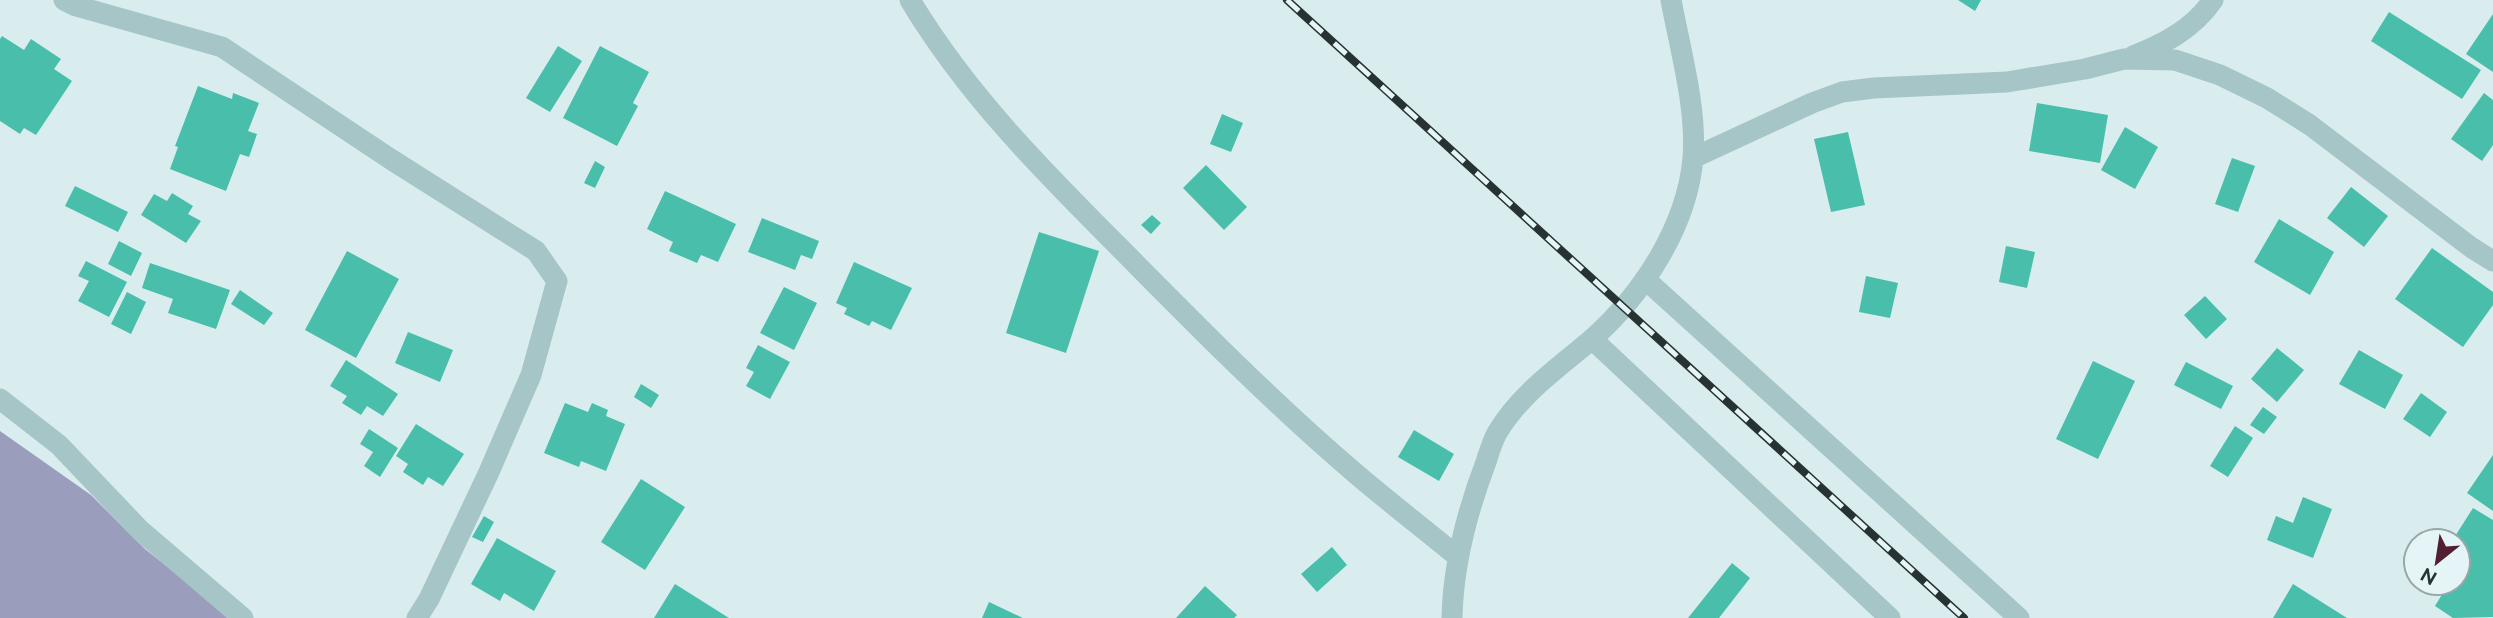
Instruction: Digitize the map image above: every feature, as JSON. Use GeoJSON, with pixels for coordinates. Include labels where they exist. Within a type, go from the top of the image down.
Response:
{"type":"FeatureCollection","features":[{"type":"Feature","properties":{"kind":"street"},"geometry":{"type":"LineString","coordinates":[[64,0],[76,6],[222,47],[392,160],[536,251],[557,281],[531,375],[489,472],[429,599],[417,618]]}},
{"type":"Feature","properties":{"kind":"street"},"geometry":{"type":"LineString","coordinates":[[910,0],[944,53],[1008,133],[1099,227],[1216,344],[1332,452],[1458,557]]}},
{"type":"Feature","properties":{"kind":"street"},"geometry":{"type":"LineString","coordinates":[[1450,615],[1458,557],[1479,479],[1496,434],[1516,407],[1545,377],[1624,309],[1670,239],[1684,200],[1693,158],[1691,117],[1671,0]]}},
{"type":"Feature","properties":{"kind":"street"},"geometry":{"type":"LineString","coordinates":[[1693,158],[1842,92],[2007,82],[2085,69],[2124,59],[2160,45],[2187,28],[2213,0]]}},
{"type":"Feature","properties":{"kind":"street"},"geometry":{"type":"LineString","coordinates":[[2124,59],[2175,60],[2220,75],[2267,98],[2310,125],[2493,261]]}},
{"type":"Feature","properties":{"kind":"street"},"geometry":{"type":"LineString","coordinates":[[1645,279],[2019,618]]}},
{"type":"Feature","properties":{"kind":"street"},"geometry":{"type":"LineString","coordinates":[[1592,339],[1890,618]]}},
{"type":"Feature","properties":{"kind":"street"},"geometry":{"type":"LineString","coordinates":[[0,398],[59,445],[140,530],[243,618]]}},
{"type":"Feature","properties":{"kind":"shaded area"},"geometry":{"type":"Polygon","coordinates":[[[0,431],[91,495],[145,549],[232,618],[0,618],[0,431]]]}},
{"type":"Feature","properties":{"kind":"building"},"geometry":{"type":"Polygon","coordinates":[[[1958,0],[1981,0],[1975,11],[1958,0]]]}},
{"type":"Feature","properties":{"kind":"building"},"geometry":{"type":"Polygon","coordinates":[[[2389,12],[2481,70],[2462,99],[2371,41],[2389,12]]]}},
{"type":"Feature","properties":{"kind":"building"},"geometry":{"type":"Polygon","coordinates":[[[2493,14],[2493,72],[2466,54],[2493,14]]]}},
{"type":"Feature","properties":{"kind":"building"},"geometry":{"type":"Polygon","coordinates":[[[2,36],[24,50],[31,39],[61,59],[54,69],[72,81],[36,135],[24,128],[20,134],[0,121],[2,36]]]}},
{"type":"Feature","properties":{"kind":"building"},"geometry":{"type":"Polygon","coordinates":[[[558,46],[582,61],[550,112],[526,98],[558,46]]]}},
{"type":"Feature","properties":{"kind":"building"},"geometry":{"type":"Polygon","coordinates":[[[600,46],[649,72],[633,103],[638,106],[617,146],[563,118],[600,46]]]}},
{"type":"Feature","properties":{"kind":"building"},"geometry":{"type":"Polygon","coordinates":[[[198,86],[232,99],[233,93],[259,103],[248,131],[257,134],[249,157],[240,154],[226,191],[170,169],[178,147],[175,146],[198,86]]]}},
{"type":"Feature","properties":{"kind":"building"},"geometry":{"type":"Polygon","coordinates":[[[2484,93],[2493,100],[2493,145],[2482,161],[2451,139],[2484,93]]]}},
{"type":"Feature","properties":{"kind":"building"},"geometry":{"type":"Polygon","coordinates":[[[2037,103],[2108,115],[2100,163],[2029,151],[2037,103]]]}},
{"type":"Feature","properties":{"kind":"building"},"geometry":{"type":"Polygon","coordinates":[[[1222,114],[1243,123],[1231,152],[1210,144],[1222,114]]]}},
{"type":"Feature","properties":{"kind":"building"},"geometry":{"type":"Polygon","coordinates":[[[2125,127],[2158,147],[2135,189],[2101,170],[2125,127]]]}},
{"type":"Feature","properties":{"kind":"building"},"geometry":{"type":"Polygon","coordinates":[[[1848,132],[1865,205],[1831,212],[1814,139],[1848,132]]]}},
{"type":"Feature","properties":{"kind":"building"},"geometry":{"type":"Polygon","coordinates":[[[2232,158],[2255,166],[2238,212],[2215,204],[2232,158]]]}},
{"type":"Feature","properties":{"kind":"building"},"geometry":{"type":"Polygon","coordinates":[[[595,161],[605,167],[595,188],[584,183],[595,161]]]}},
{"type":"Feature","properties":{"kind":"building"},"geometry":{"type":"Polygon","coordinates":[[[1206,165],[1247,207],[1224,230],[1183,188],[1206,165]]]}},
{"type":"Feature","properties":{"kind":"building"},"geometry":{"type":"Polygon","coordinates":[[[75,186],[128,212],[118,232],[65,206],[75,186]]]}},
{"type":"Feature","properties":{"kind":"building"},"geometry":{"type":"Polygon","coordinates":[[[2351,187],[2388,216],[2364,247],[2327,218],[2351,187]]]}},
{"type":"Feature","properties":{"kind":"building"},"geometry":{"type":"Polygon","coordinates":[[[665,191],[736,224],[718,262],[701,255],[697,263],[669,251],[673,242],[647,229],[665,191]]]}},
{"type":"Feature","properties":{"kind":"building"},"geometry":{"type":"Polygon","coordinates":[[[172,193],[193,206],[188,214],[201,221],[186,243],[141,215],[154,194],[167,201],[172,193]]]}},
{"type":"Feature","properties":{"kind":"building"},"geometry":{"type":"Polygon","coordinates":[[[1152,215],[1161,223],[1151,234],[1141,225],[1152,215]]]}},
{"type":"Feature","properties":{"kind":"building"},"geometry":{"type":"Polygon","coordinates":[[[762,218],[819,241],[812,259],[801,255],[795,270],[748,252],[762,218]]]}},
{"type":"Feature","properties":{"kind":"building"},"geometry":{"type":"Polygon","coordinates":[[[2279,219],[2334,252],[2310,295],[2254,262],[2279,219]]]}},
{"type":"Feature","properties":{"kind":"building"},"geometry":{"type":"Polygon","coordinates":[[[1039,232],[1099,251],[1066,353],[1006,333],[1039,232]]]}},
{"type":"Feature","properties":{"kind":"building"},"geometry":{"type":"Polygon","coordinates":[[[119,241],[142,253],[131,276],[108,264],[119,241]]]}},
{"type":"Feature","properties":{"kind":"building"},"geometry":{"type":"Polygon","coordinates":[[[2006,246],[2035,252],[2027,288],[1999,282],[2006,246]]]}},
{"type":"Feature","properties":{"kind":"building"},"geometry":{"type":"Polygon","coordinates":[[[2432,248],[2493,292],[2493,305],[2463,347],[2395,299],[2432,248]]]}},
{"type":"Feature","properties":{"kind":"building"},"geometry":{"type":"Polygon","coordinates":[[[347,251],[399,279],[356,358],[305,330],[347,251]]]}},
{"type":"Feature","properties":{"kind":"building"},"geometry":{"type":"Polygon","coordinates":[[[86,261],[127,282],[109,317],[78,301],[89,281],[78,276],[86,261]]]}},
{"type":"Feature","properties":{"kind":"building"},"geometry":{"type":"Polygon","coordinates":[[[854,262],[912,288],[891,330],[872,321],[869,326],[844,314],[847,308],[836,303],[854,262]]]}},
{"type":"Feature","properties":{"kind":"building"},"geometry":{"type":"Polygon","coordinates":[[[150,263],[230,290],[216,329],[168,313],[173,299],[142,288],[150,263]]]}},
{"type":"Feature","properties":{"kind":"building"},"geometry":{"type":"Polygon","coordinates":[[[1866,276],[1898,283],[1890,318],[1859,312],[1866,276]]]}},
{"type":"Feature","properties":{"kind":"building"},"geometry":{"type":"Polygon","coordinates":[[[784,287],[817,303],[794,350],[760,333],[784,287]]]}},
{"type":"Feature","properties":{"kind":"building"},"geometry":{"type":"Polygon","coordinates":[[[240,290],[273,313],[264,325],[231,304],[240,290]]]}},
{"type":"Feature","properties":{"kind":"building"},"geometry":{"type":"Polygon","coordinates":[[[127,292],[146,302],[131,334],[111,324],[127,292]]]}},
{"type":"Feature","properties":{"kind":"building"},"geometry":{"type":"Polygon","coordinates":[[[2205,296],[2227,319],[2206,339],[2184,315],[2205,296]]]}},
{"type":"Feature","properties":{"kind":"building"},"geometry":{"type":"Polygon","coordinates":[[[408,332],[453,350],[440,382],[395,363],[408,332]]]}},
{"type":"Feature","properties":{"kind":"building"},"geometry":{"type":"Polygon","coordinates":[[[758,345],[790,362],[770,399],[746,386],[754,372],[746,368],[758,345]]]}},
{"type":"Feature","properties":{"kind":"building"},"geometry":{"type":"Polygon","coordinates":[[[2277,348],[2304,370],[2277,402],[2251,379],[2277,348]]]}},
{"type":"Feature","properties":{"kind":"building"},"geometry":{"type":"Polygon","coordinates":[[[2359,350],[2403,375],[2385,409],[2339,384],[2359,350]]]}},
{"type":"Feature","properties":{"kind":"building"},"geometry":{"type":"Polygon","coordinates":[[[346,360],[398,394],[383,416],[367,406],[361,415],[342,403],[347,396],[330,386],[346,360]]]}},
{"type":"Feature","properties":{"kind":"building"},"geometry":{"type":"Polygon","coordinates":[[[2093,361],[2135,381],[2098,459],[2056,439],[2093,361]]]}},
{"type":"Feature","properties":{"kind":"building"},"geometry":{"type":"Polygon","coordinates":[[[2186,362],[2233,386],[2221,409],[2174,385],[2186,362]]]}},
{"type":"Feature","properties":{"kind":"building"},"geometry":{"type":"Polygon","coordinates":[[[641,384],[659,395],[651,408],[634,397],[641,384]]]}},
{"type":"Feature","properties":{"kind":"building"},"geometry":{"type":"Polygon","coordinates":[[[2421,393],[2447,412],[2430,437],[2403,419],[2421,393]]]}},
{"type":"Feature","properties":{"kind":"building"},"geometry":{"type":"Polygon","coordinates":[[[565,403],[588,412],[592,403],[608,410],[606,416],[625,424],[606,471],[581,461],[579,467],[544,453],[565,403]]]}},
{"type":"Feature","properties":{"kind":"building"},"geometry":{"type":"Polygon","coordinates":[[[2263,407],[2277,417],[2264,434],[2250,425],[2263,407]]]}},
{"type":"Feature","properties":{"kind":"building"},"geometry":{"type":"Polygon","coordinates":[[[416,424],[464,454],[443,486],[428,477],[423,485],[403,472],[408,464],[396,456],[416,424]]]}},
{"type":"Feature","properties":{"kind":"building"},"geometry":{"type":"Polygon","coordinates":[[[2235,426],[2253,438],[2228,477],[2210,466],[2235,426]]]}},
{"type":"Feature","properties":{"kind":"building"},"geometry":{"type":"Polygon","coordinates":[[[369,429],[398,448],[380,477],[364,466],[373,452],[360,444],[369,429]]]}},
{"type":"Feature","properties":{"kind":"building"},"geometry":{"type":"Polygon","coordinates":[[[1414,430],[1454,454],[1439,481],[1398,457],[1414,430]]]}},
{"type":"Feature","properties":{"kind":"building"},"geometry":{"type":"Polygon","coordinates":[[[2493,455],[2493,511],[2467,493],[2493,455]]]}},
{"type":"Feature","properties":{"kind":"building"},"geometry":{"type":"Polygon","coordinates":[[[641,479],[685,507],[645,570],[601,542],[641,479]]]}},
{"type":"Feature","properties":{"kind":"building"},"geometry":{"type":"Polygon","coordinates":[[[2303,497],[2332,509],[2313,558],[2267,540],[2276,516],[2293,523],[2303,497]]]}},
{"type":"Feature","properties":{"kind":"building"},"geometry":{"type":"Polygon","coordinates":[[[2473,508],[2493,520],[2493,617],[2453,618],[2435,606],[2440,597],[2472,597],[2472,527],[2461,527],[2473,508]]]}},
{"type":"Feature","properties":{"kind":"building"},"geometry":{"type":"Polygon","coordinates":[[[484,516],[494,522],[483,542],[472,537],[484,516]]]}},
{"type":"Feature","properties":{"kind":"building"},"geometry":{"type":"Polygon","coordinates":[[[497,538],[556,571],[534,611],[504,593],[500,601],[471,584],[497,538]]]}},
{"type":"Feature","properties":{"kind":"building"},"geometry":{"type":"Polygon","coordinates":[[[1332,547],[1347,565],[1317,592],[1301,574],[1332,547]]]}},
{"type":"Feature","properties":{"kind":"building"},"geometry":{"type":"Polygon","coordinates":[[[1732,563],[1750,578],[1719,618],[1688,618],[1732,563]]]}},
{"type":"Feature","properties":{"kind":"building"},"geometry":{"type":"Polygon","coordinates":[[[675,584],[729,618],[654,618],[675,584]]]}},
{"type":"Feature","properties":{"kind":"building"},"geometry":{"type":"Polygon","coordinates":[[[2293,584],[2347,618],[2273,618],[2293,584]]]}},
{"type":"Feature","properties":{"kind":"building"},"geometry":{"type":"Polygon","coordinates":[[[1205,586],[1237,615],[1234,618],[1176,618],[1205,586]]]}},
{"type":"Feature","properties":{"kind":"building"},"geometry":{"type":"Polygon","coordinates":[[[989,602],[1023,618],[982,618],[989,602]]]}},
{"type":"Feature","properties":{"kind":"railway"},"geometry":{"type":"LineString","coordinates":[[1287,0],[1964,618]]}}]}
